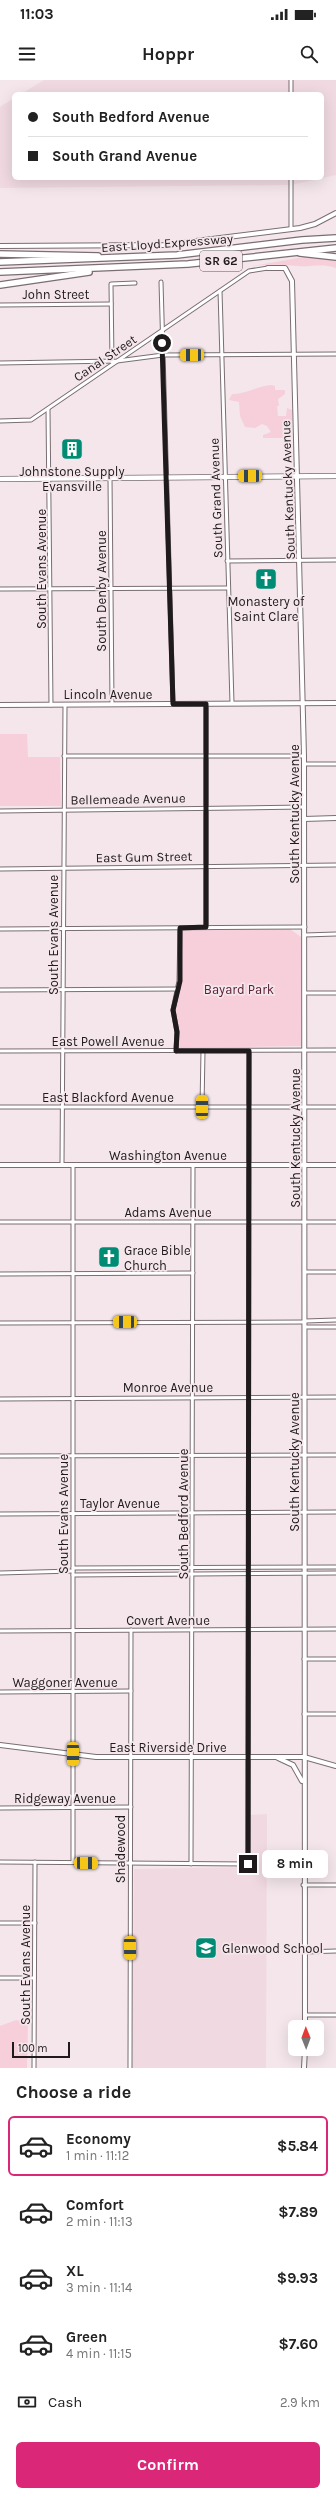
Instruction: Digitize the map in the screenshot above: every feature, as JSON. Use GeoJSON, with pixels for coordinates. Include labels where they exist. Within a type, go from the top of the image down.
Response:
{"type":"FeatureCollection","features":[{"type":"Feature","properties":{"kind":"highway","name":"East Lloyd Expressway"},"geometry":{"type":"LineString","coordinates":[[0,262],[200,254],[336,237]]}},
{"type":"Feature","properties":{"kind":"highway","name":"East Lloyd Expressway"},"geometry":{"type":"LineString","coordinates":[[0,272],[204,263],[281,252],[336,248]]}},
{"type":"Feature","properties":{"kind":"highway"},"geometry":{"type":"LineString","coordinates":[[281,252],[336,257]]}},
{"type":"Feature","properties":{"kind":"highway"},"geometry":{"type":"LineString","coordinates":[[0,254],[84,254],[113,258]]}},
{"type":"Feature","properties":{"kind":"highway"},"geometry":{"type":"LineString","coordinates":[[0,285],[106,268]]}},
{"type":"Feature","properties":{"kind":"main road"},"geometry":{"type":"LineString","coordinates":[[0,479],[336,476]]}},
{"type":"Feature","properties":{"kind":"street"},"geometry":{"type":"LineString","coordinates":[[291,80],[291,92]]}},
{"type":"Feature","properties":{"kind":"street"},"geometry":{"type":"LineString","coordinates":[[291,180],[291,229]]}},
{"type":"Feature","properties":{"kind":"street"},"geometry":{"type":"LineString","coordinates":[[0,246],[164,246],[291,229],[315,224],[336,213]]}},
{"type":"Feature","properties":{"kind":"street","name":"Canal Street"},"geometry":{"type":"LineString","coordinates":[[0,421],[31,420],[249,271],[268,268]]}},
{"type":"Feature","properties":{"kind":"street","name":"South Kentucky Avenue"},"geometry":{"type":"LineString","coordinates":[[268,268],[285,268],[292,278],[304,703],[306,1223],[304,1455],[305,2020]]}},
{"type":"Feature","properties":{"kind":"street"},"geometry":{"type":"LineString","coordinates":[[161,282],[173,704]]}},
{"type":"Feature","properties":{"kind":"street"},"geometry":{"type":"LineString","coordinates":[[112,362],[111,284],[134,283]]}},
{"type":"Feature","properties":{"kind":"street","name":"South Grand Avenue"},"geometry":{"type":"LineString","coordinates":[[220,291],[232,703]]}},
{"type":"Feature","properties":{"kind":"street","name":"John Street"},"geometry":{"type":"LineString","coordinates":[[0,305],[111,304]]}},
{"type":"Feature","properties":{"kind":"street"},"geometry":{"type":"LineString","coordinates":[[0,363],[112,362],[163,355],[336,354]]}},
{"type":"Feature","properties":{"kind":"street","name":"South Evans Avenue"},"geometry":{"type":"LineString","coordinates":[[48,409],[50,478],[51,705]]}},
{"type":"Feature","properties":{"kind":"street","name":"South Denby Avenue"},"geometry":{"type":"LineString","coordinates":[[110,478],[112,704]]}},
{"type":"Feature","properties":{"kind":"street"},"geometry":{"type":"LineString","coordinates":[[228,561],[336,560]]}},
{"type":"Feature","properties":{"kind":"street"},"geometry":{"type":"LineString","coordinates":[[0,589],[228,588]]}},
{"type":"Feature","properties":{"kind":"street","name":"Lincoln Avenue"},"geometry":{"type":"LineString","coordinates":[[0,705],[336,703]]}},
{"type":"Feature","properties":{"kind":"street"},"geometry":{"type":"LineString","coordinates":[[206,704],[206,927]]}},
{"type":"Feature","properties":{"kind":"street","name":"South Evans Avenue"},"geometry":{"type":"LineString","coordinates":[[62,1165],[65,705]]}},
{"type":"Feature","properties":{"kind":"street"},"geometry":{"type":"LineString","coordinates":[[64,756],[304,756]]}},
{"type":"Feature","properties":{"kind":"street"},"geometry":{"type":"LineString","coordinates":[[304,764],[336,764]]}},
{"type":"Feature","properties":{"kind":"street","name":"Bellemeade Avenue"},"geometry":{"type":"LineString","coordinates":[[0,811],[304,807]]}},
{"type":"Feature","properties":{"kind":"street"},"geometry":{"type":"LineString","coordinates":[[304,818],[336,818]]}},
{"type":"Feature","properties":{"kind":"street","name":"East Gum Street"},"geometry":{"type":"LineString","coordinates":[[0,869],[336,865]]}},
{"type":"Feature","properties":{"kind":"street"},"geometry":{"type":"LineString","coordinates":[[0,929],[304,927]]}},
{"type":"Feature","properties":{"kind":"street"},"geometry":{"type":"LineString","coordinates":[[176,1051],[177,1032],[173,1010],[178,989],[180,928]]}},
{"type":"Feature","properties":{"kind":"street"},"geometry":{"type":"LineString","coordinates":[[304,935],[336,934]]}},
{"type":"Feature","properties":{"kind":"street"},"geometry":{"type":"LineString","coordinates":[[0,990],[178,989]]}},
{"type":"Feature","properties":{"kind":"street"},"geometry":{"type":"LineString","coordinates":[[305,993],[336,993]]}},
{"type":"Feature","properties":{"kind":"street","name":"East Powell Avenue"},"geometry":{"type":"LineString","coordinates":[[0,1051],[336,1050]]}},
{"type":"Feature","properties":{"kind":"street"},"geometry":{"type":"LineString","coordinates":[[202,1107],[203,1051]]}},
{"type":"Feature","properties":{"kind":"street"},"geometry":{"type":"LineString","coordinates":[[0,1862],[248,1864],[250,1322],[249,1051]]}},
{"type":"Feature","properties":{"kind":"street","name":"East Blackford Avenue"},"geometry":{"type":"LineString","coordinates":[[0,1107],[336,1107]]}},
{"type":"Feature","properties":{"kind":"street","name":"Washington Avenue"},"geometry":{"type":"LineString","coordinates":[[0,1165],[336,1165]]}},
{"type":"Feature","properties":{"kind":"street","name":"South Evans Avenue"},"geometry":{"type":"LineString","coordinates":[[73,1165],[73,1862]]}},
{"type":"Feature","properties":{"kind":"street","name":"South Bedford Avenue"},"geometry":{"type":"LineString","coordinates":[[191,1864],[193,1165]]}},
{"type":"Feature","properties":{"kind":"street","name":"Adams Avenue"},"geometry":{"type":"LineString","coordinates":[[0,1222],[336,1222]]}},
{"type":"Feature","properties":{"kind":"street"},"geometry":{"type":"LineString","coordinates":[[305,1272],[336,1272]]}},
{"type":"Feature","properties":{"kind":"street"},"geometry":{"type":"LineString","coordinates":[[0,1274],[192,1273]]}},
{"type":"Feature","properties":{"kind":"street"},"geometry":{"type":"LineString","coordinates":[[0,1323],[250,1322],[336,1320]]}},
{"type":"Feature","properties":{"kind":"street"},"geometry":{"type":"LineString","coordinates":[[305,1327],[336,1326]]}},
{"type":"Feature","properties":{"kind":"street","name":"Monroe Avenue"},"geometry":{"type":"LineString","coordinates":[[0,1398],[336,1397]]}},
{"type":"Feature","properties":{"kind":"street"},"geometry":{"type":"LineString","coordinates":[[0,1456],[336,1455]]}},
{"type":"Feature","properties":{"kind":"street","name":"Taylor Avenue"},"geometry":{"type":"LineString","coordinates":[[0,1514],[336,1512]]}},
{"type":"Feature","properties":{"kind":"street"},"geometry":{"type":"LineString","coordinates":[[0,1573],[192,1568],[336,1567]]}},
{"type":"Feature","properties":{"kind":"street"},"geometry":{"type":"LineString","coordinates":[[73,1571],[192,1574],[336,1573]]}},
{"type":"Feature","properties":{"kind":"street","name":"Covert Avenue"},"geometry":{"type":"LineString","coordinates":[[0,1631],[336,1629]]}},
{"type":"Feature","properties":{"kind":"street","name":"Shadewood"},"geometry":{"type":"LineString","coordinates":[[130,2068],[131,1630]]}},
{"type":"Feature","properties":{"kind":"street"},"geometry":{"type":"LineString","coordinates":[[304,1659],[336,1659]]}},
{"type":"Feature","properties":{"kind":"street","name":"Waggoner Avenue"},"geometry":{"type":"LineString","coordinates":[[0,1692],[131,1691]]}},
{"type":"Feature","properties":{"kind":"street"},"geometry":{"type":"LineString","coordinates":[[304,1714],[336,1714]]}},
{"type":"Feature","properties":{"kind":"street","name":"East Riverside Drive"},"geometry":{"type":"LineString","coordinates":[[0,1745],[73,1754],[131,1757],[304,1757],[336,1766]]}},
{"type":"Feature","properties":{"kind":"street"},"geometry":{"type":"LineString","coordinates":[[266,1756],[290,1762],[299,1772],[304,1786]]}},
{"type":"Feature","properties":{"kind":"street","name":"Ridgeway Avenue"},"geometry":{"type":"LineString","coordinates":[[0,1808],[131,1807]]}},
{"type":"Feature","properties":{"kind":"street","name":"South Evans Avenue"},"geometry":{"type":"LineString","coordinates":[[34,2068],[35,1862]]}},
{"type":"Feature","properties":{"kind":"street"},"geometry":{"type":"LineString","coordinates":[[304,1885],[336,1885]]}},
{"type":"Feature","properties":{"kind":"street"},"geometry":{"type":"LineString","coordinates":[[0,1923],[35,1923]]}},
{"type":"Feature","properties":{"kind":"street"},"geometry":{"type":"LineString","coordinates":[[304,1952],[336,1951]]}},
{"type":"Feature","properties":{"kind":"street"},"geometry":{"type":"LineString","coordinates":[[0,1978],[34,1978]]}},
{"type":"Feature","properties":{"kind":"street"},"geometry":{"type":"LineString","coordinates":[[305,2016],[336,2015]]}},
{"type":"Feature","properties":{"kind":"street"},"geometry":{"type":"LineString","coordinates":[[304,2056],[304,2068]]}},
{"type":"Feature","properties":{"kind":"shaded area"},"geometry":{"type":"Polygon","coordinates":[[[44,80],[336,80],[336,175],[324,178],[324,92],[24,92],[44,80]]]}},
{"type":"Feature","properties":{"kind":"shaded area"},"geometry":{"type":"Polygon","coordinates":[[[12,99],[12,180],[314,180],[291,185],[0,188],[0,107],[12,99]]]}},
{"type":"Feature","properties":{"kind":"shaded area"},"geometry":{"type":"Polygon","coordinates":[[[267,1814],[266,2068],[132,2068],[134,1869],[250,1867],[250,1815],[267,1814]]]}},
{"type":"Feature","properties":{"kind":"green space"},"geometry":{"type":"Polygon","coordinates":[[[310,256],[336,260],[336,268],[322,265],[253,266],[310,256]]]}},
{"type":"Feature","properties":{"kind":"green space"},"geometry":{"type":"Polygon","coordinates":[[[272,385],[275,386],[275,390],[285,390],[285,394],[278,399],[278,416],[286,416],[287,408],[292,410],[292,438],[263,438],[263,435],[271,432],[267,426],[262,424],[255,428],[245,427],[240,416],[239,402],[229,400],[232,394],[242,393],[272,385]]]}},
{"type":"Feature","properties":{"kind":"green space"},"geometry":{"type":"Polygon","coordinates":[[[0,734],[27,734],[28,757],[60,757],[61,806],[0,806],[0,734]]]}},
{"type":"Feature","properties":{"kind":"green space","name":"Bayard Park"},"geometry":{"type":"Polygon","coordinates":[[[184,929],[290,929],[301,937],[301,1046],[178,1048],[179,1031],[174,1009],[180,989],[181,932],[184,929]]]}},
{"type":"Feature","properties":{"kind":"green space"},"geometry":{"type":"Polygon","coordinates":[[[16,2020],[28,2023],[27,2068],[0,2068],[0,2026],[16,2020]]]}},
{"type":"Feature","properties":{"kind":"place","name":"Johnstone Supply Evansville"},"geometry":{"type":"Point","coordinates":[72,449]}},
{"type":"Feature","properties":{"kind":"place","name":"Monastery of Saint Clare"},"geometry":{"type":"Point","coordinates":[266,579]}},
{"type":"Feature","properties":{"kind":"place","name":"Grace Bible Church"},"geometry":{"type":"Point","coordinates":[109,1257]}},
{"type":"Feature","properties":{"kind":"place","name":"Glenwood School"},"geometry":{"type":"Point","coordinates":[206,1948]}},
{"type":"Feature","properties":{"kind":"route"},"geometry":{"type":"LineString","coordinates":[[162,343],[173,704],[206,704],[206,927],[180,928],[180,956],[178,962],[180,981],[173,1010],[177,1028],[176,1051],[249,1051],[250,1322],[248,1864]]}}]}
